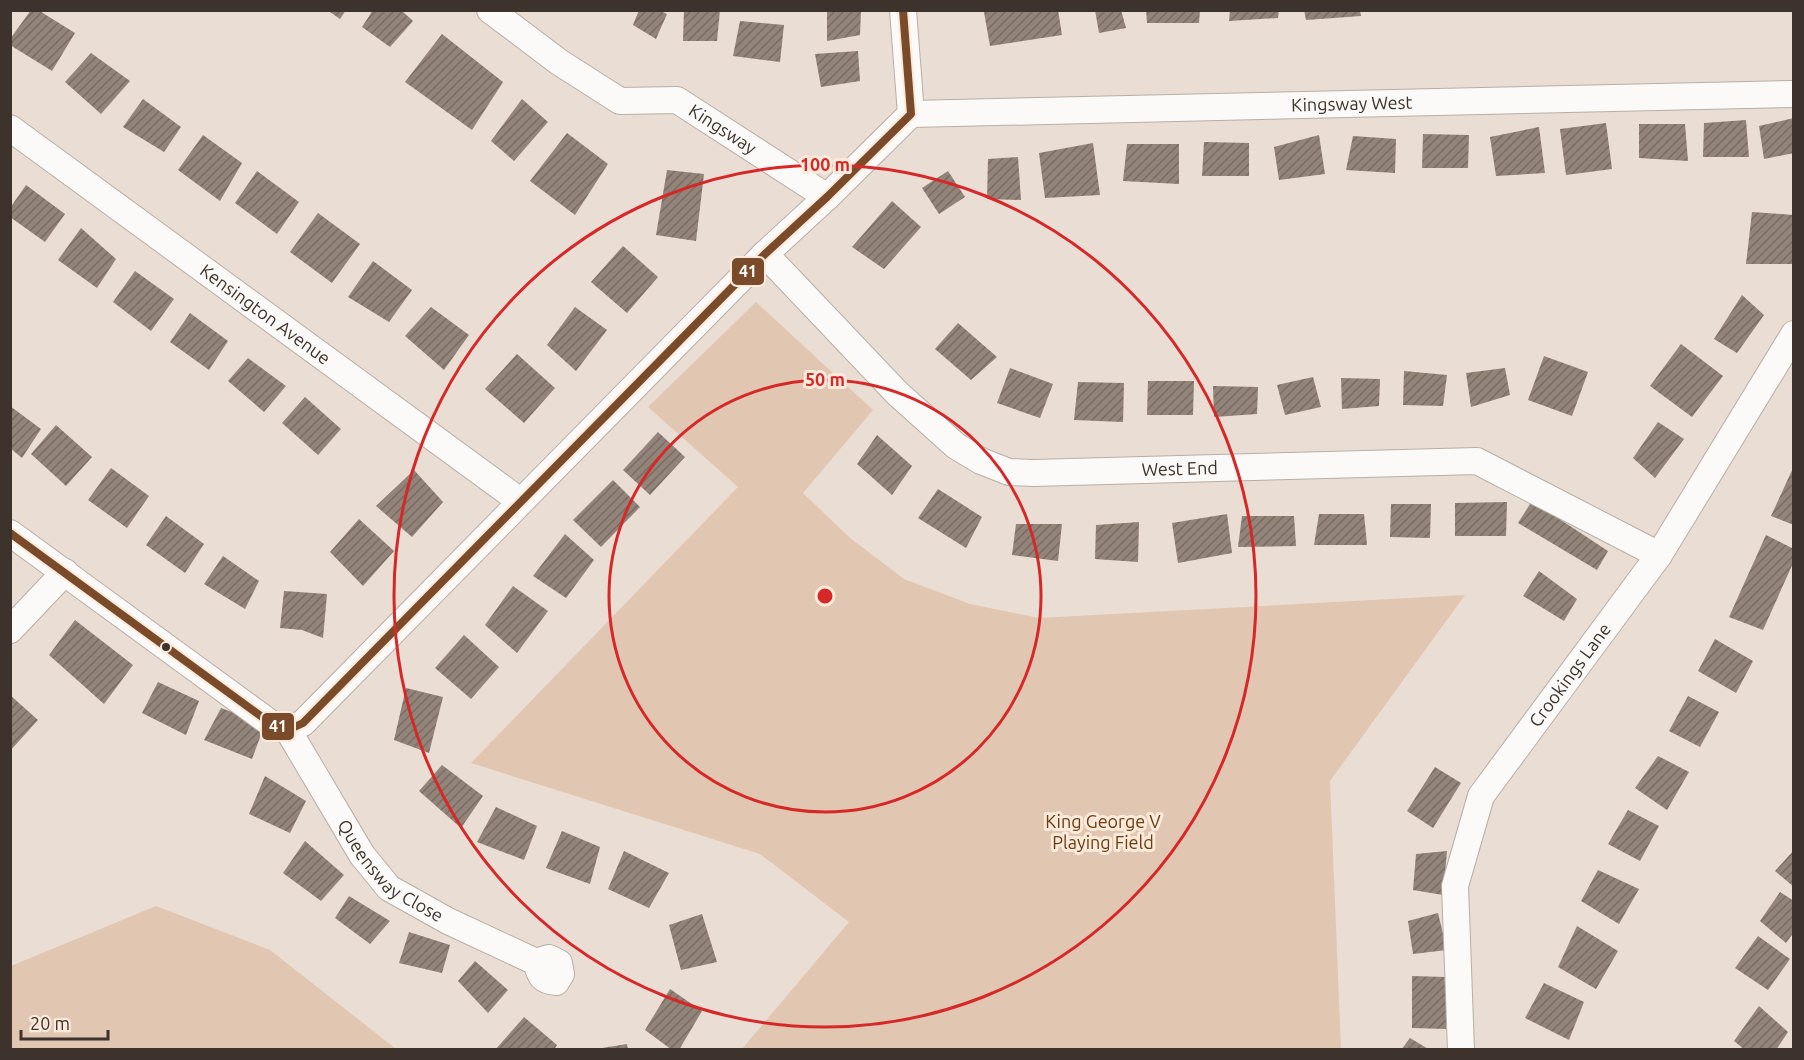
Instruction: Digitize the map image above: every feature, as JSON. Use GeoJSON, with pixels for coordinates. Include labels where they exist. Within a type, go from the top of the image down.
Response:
{"type":"FeatureCollection","features":[{"type":"Feature","properties":{"kind":"street","name":"Kingsway"},"geometry":{"type":"LineString","coordinates":[[490,10],[559,62],[620,101],[676,100],[827,197]]}},
{"type":"Feature","properties":{"kind":"street"},"geometry":{"type":"LineString","coordinates":[[10,533],[281,728],[303,723],[765,254],[911,114],[903,10]]}},
{"type":"Feature","properties":{"kind":"street","name":"Kingsway West"},"geometry":{"type":"LineString","coordinates":[[911,114],[1794,94]]}},
{"type":"Feature","properties":{"kind":"street","name":"Kensington Avenue"},"geometry":{"type":"LineString","coordinates":[[10,128],[520,501]]}},
{"type":"Feature","properties":{"kind":"street","name":"West End"},"geometry":{"type":"LineString","coordinates":[[765,254],[897,393],[956,446],[981,461],[1009,472],[1477,461],[1659,555]]}},
{"type":"Feature","properties":{"kind":"street","name":"Crookings Lane"},"geometry":{"type":"LineString","coordinates":[[1461,1050],[1455,886],[1481,796],[1659,555],[1794,334]]}},
{"type":"Feature","properties":{"kind":"street"},"geometry":{"type":"LineString","coordinates":[[10,630],[65,572]]}},
{"type":"Feature","properties":{"kind":"street","name":"Queensway Close"},"geometry":{"type":"LineString","coordinates":[[281,728],[362,855],[389,888],[448,921],[536,962]]}},
{"type":"Feature","properties":{"kind":"green space","name":"King George V Playing Field"},"geometry":{"type":"Polygon","coordinates":[[[756,302],[873,410],[803,493],[850,538],[904,579],[970,604],[1039,618],[1465,595],[1330,781],[1341,1049],[742,1049],[849,922],[760,854],[471,763],[738,487],[648,407],[756,302]]]}},
{"type":"Feature","properties":{"kind":"green space"},"geometry":{"type":"Polygon","coordinates":[[[156,906],[270,950],[396,1049],[11,1049],[11,966],[156,906]]]}},
{"type":"Feature","properties":{"kind":"building"},"geometry":{"type":"Polygon","coordinates":[[[31,10],[38,10],[75,33],[52,71],[10,45],[10,39],[31,10]]]}},
{"type":"Feature","properties":{"kind":"building"},"geometry":{"type":"Polygon","coordinates":[[[327,10],[346,10],[340,19],[327,10]]]}},
{"type":"Feature","properties":{"kind":"building"},"geometry":{"type":"Polygon","coordinates":[[[373,10],[401,10],[413,21],[390,47],[362,27],[373,10]]]}},
{"type":"Feature","properties":{"kind":"building"},"geometry":{"type":"Polygon","coordinates":[[[639,10],[658,10],[667,14],[656,39],[633,25],[639,10]]]}},
{"type":"Feature","properties":{"kind":"building"},"geometry":{"type":"Polygon","coordinates":[[[684,10],[720,10],[717,41],[683,41],[684,10]]]}},
{"type":"Feature","properties":{"kind":"building"},"geometry":{"type":"Polygon","coordinates":[[[827,10],[861,10],[860,35],[827,41],[827,10]]]}},
{"type":"Feature","properties":{"kind":"building"},"geometry":{"type":"Polygon","coordinates":[[[1058,10],[1062,35],[990,46],[984,12],[1058,10]]]}},
{"type":"Feature","properties":{"kind":"building"},"geometry":{"type":"Polygon","coordinates":[[[1095,10],[1121,10],[1126,28],[1099,33],[1095,10]]]}},
{"type":"Feature","properties":{"kind":"building"},"geometry":{"type":"Polygon","coordinates":[[[1146,10],[1200,10],[1199,23],[1147,23],[1146,10]]]}},
{"type":"Feature","properties":{"kind":"building"},"geometry":{"type":"Polygon","coordinates":[[[1230,10],[1279,10],[1278,18],[1229,21],[1230,10]]]}},
{"type":"Feature","properties":{"kind":"building"},"geometry":{"type":"Polygon","coordinates":[[[1304,10],[1360,10],[1361,16],[1306,20],[1304,10]]]}},
{"type":"Feature","properties":{"kind":"building"},"geometry":{"type":"Polygon","coordinates":[[[740,21],[784,25],[780,62],[733,56],[740,21]]]}},
{"type":"Feature","properties":{"kind":"building"},"geometry":{"type":"Polygon","coordinates":[[[442,34],[503,82],[472,130],[405,82],[442,34]]]}},
{"type":"Feature","properties":{"kind":"building"},"geometry":{"type":"Polygon","coordinates":[[[858,51],[860,81],[821,87],[815,54],[858,51]]]}},
{"type":"Feature","properties":{"kind":"building"},"geometry":{"type":"Polygon","coordinates":[[[91,53],[130,81],[101,114],[65,82],[91,53]]]}},
{"type":"Feature","properties":{"kind":"building"},"geometry":{"type":"Polygon","coordinates":[[[143,99],[181,127],[164,152],[123,127],[143,99]]]}},
{"type":"Feature","properties":{"kind":"building"},"geometry":{"type":"Polygon","coordinates":[[[522,99],[548,122],[514,161],[491,141],[522,99]]]}},
{"type":"Feature","properties":{"kind":"building"},"geometry":{"type":"Polygon","coordinates":[[[1794,118],[1794,153],[1764,159],[1759,126],[1794,118]]]}},
{"type":"Feature","properties":{"kind":"building"},"geometry":{"type":"Polygon","coordinates":[[[1746,120],[1749,157],[1703,157],[1704,123],[1746,120]]]}},
{"type":"Feature","properties":{"kind":"building"},"geometry":{"type":"Polygon","coordinates":[[[1606,123],[1612,169],[1566,175],[1560,129],[1606,123]]]}},
{"type":"Feature","properties":{"kind":"building"},"geometry":{"type":"Polygon","coordinates":[[[1639,124],[1685,124],[1688,161],[1639,158],[1639,124]]]}},
{"type":"Feature","properties":{"kind":"building"},"geometry":{"type":"Polygon","coordinates":[[[1539,127],[1545,173],[1496,176],[1490,137],[1539,127]]]}},
{"type":"Feature","properties":{"kind":"building"},"geometry":{"type":"Polygon","coordinates":[[[567,133],[608,164],[575,215],[530,181],[567,133]]]}},
{"type":"Feature","properties":{"kind":"building"},"geometry":{"type":"Polygon","coordinates":[[[1423,134],[1469,135],[1468,168],[1422,168],[1423,134]]]}},
{"type":"Feature","properties":{"kind":"building"},"geometry":{"type":"Polygon","coordinates":[[[203,135],[242,163],[220,201],[178,170],[203,135]]]}},
{"type":"Feature","properties":{"kind":"building"},"geometry":{"type":"Polygon","coordinates":[[[1319,135],[1325,174],[1279,180],[1274,147],[1319,135]]]}},
{"type":"Feature","properties":{"kind":"building"},"geometry":{"type":"Polygon","coordinates":[[[1353,136],[1396,139],[1395,173],[1346,170],[1353,136]]]}},
{"type":"Feature","properties":{"kind":"building"},"geometry":{"type":"Polygon","coordinates":[[[1204,142],[1249,143],[1249,176],[1202,176],[1204,142]]]}},
{"type":"Feature","properties":{"kind":"building"},"geometry":{"type":"Polygon","coordinates":[[[1093,143],[1100,195],[1045,198],[1039,153],[1093,143]]]}},
{"type":"Feature","properties":{"kind":"building"},"geometry":{"type":"Polygon","coordinates":[[[1127,144],[1179,144],[1179,184],[1123,181],[1127,144]]]}},
{"type":"Feature","properties":{"kind":"building"},"geometry":{"type":"Polygon","coordinates":[[[1018,157],[1021,200],[987,199],[988,159],[1018,157]]]}},
{"type":"Feature","properties":{"kind":"building"},"geometry":{"type":"Polygon","coordinates":[[[667,170],[704,174],[696,241],[656,235],[667,170]]]}},
{"type":"Feature","properties":{"kind":"building"},"geometry":{"type":"Polygon","coordinates":[[[257,171],[299,202],[277,234],[235,203],[257,171]]]}},
{"type":"Feature","properties":{"kind":"building"},"geometry":{"type":"Polygon","coordinates":[[[948,171],[965,197],[939,214],[922,188],[948,171]]]}},
{"type":"Feature","properties":{"kind":"building"},"geometry":{"type":"Polygon","coordinates":[[[26,185],[65,214],[45,242],[10,217],[10,208],[26,185]]]}},
{"type":"Feature","properties":{"kind":"building"},"geometry":{"type":"Polygon","coordinates":[[[892,201],[921,227],[884,269],[852,247],[892,201]]]}},
{"type":"Feature","properties":{"kind":"building"},"geometry":{"type":"Polygon","coordinates":[[[1752,212],[1794,215],[1792,264],[1746,264],[1752,212]]]}},
{"type":"Feature","properties":{"kind":"building"},"geometry":{"type":"Polygon","coordinates":[[[318,213],[360,244],[332,283],[290,252],[318,213]]]}},
{"type":"Feature","properties":{"kind":"building"},"geometry":{"type":"Polygon","coordinates":[[[81,228],[116,259],[97,288],[58,260],[81,228]]]}},
{"type":"Feature","properties":{"kind":"building"},"geometry":{"type":"Polygon","coordinates":[[[623,246],[658,277],[627,313],[591,282],[623,246]]]}},
{"type":"Feature","properties":{"kind":"building"},"geometry":{"type":"Polygon","coordinates":[[[373,261],[412,290],[389,322],[348,297],[373,261]]]}},
{"type":"Feature","properties":{"kind":"building"},"geometry":{"type":"Polygon","coordinates":[[[135,271],[174,299],[151,331],[113,302],[135,271]]]}},
{"type":"Feature","properties":{"kind":"building"},"geometry":{"type":"Polygon","coordinates":[[[1742,295],[1764,315],[1737,353],[1714,339],[1742,295]]]}},
{"type":"Feature","properties":{"kind":"building"},"geometry":{"type":"Polygon","coordinates":[[[431,307],[469,335],[444,370],[405,336],[431,307]]]}},
{"type":"Feature","properties":{"kind":"building"},"geometry":{"type":"Polygon","coordinates":[[[575,307],[607,330],[576,371],[547,345],[575,307]]]}},
{"type":"Feature","properties":{"kind":"building"},"geometry":{"type":"Polygon","coordinates":[[[190,313],[228,341],[209,370],[170,342],[190,313]]]}},
{"type":"Feature","properties":{"kind":"building"},"geometry":{"type":"Polygon","coordinates":[[[958,323],[997,357],[971,380],[935,349],[958,323]]]}},
{"type":"Feature","properties":{"kind":"building"},"geometry":{"type":"Polygon","coordinates":[[[1681,344],[1723,376],[1692,417],[1650,386],[1681,344]]]}},
{"type":"Feature","properties":{"kind":"building"},"geometry":{"type":"Polygon","coordinates":[[[517,354],[555,388],[524,423],[485,389],[517,354]]]}},
{"type":"Feature","properties":{"kind":"building"},"geometry":{"type":"Polygon","coordinates":[[[1544,356],[1588,372],[1572,416],[1528,400],[1544,356]]]}},
{"type":"Feature","properties":{"kind":"building"},"geometry":{"type":"Polygon","coordinates":[[[248,358],[286,386],[264,412],[228,381],[248,358]]]}},
{"type":"Feature","properties":{"kind":"building"},"geometry":{"type":"Polygon","coordinates":[[[1010,368],[1053,384],[1040,418],[997,403],[1010,368]]]}},
{"type":"Feature","properties":{"kind":"building"},"geometry":{"type":"Polygon","coordinates":[[[1505,368],[1510,395],[1471,407],[1466,373],[1505,368]]]}},
{"type":"Feature","properties":{"kind":"building"},"geometry":{"type":"Polygon","coordinates":[[[1404,371],[1447,375],[1443,406],[1403,405],[1404,371]]]}},
{"type":"Feature","properties":{"kind":"building"},"geometry":{"type":"Polygon","coordinates":[[[1313,377],[1321,407],[1285,415],[1277,385],[1313,377]]]}},
{"type":"Feature","properties":{"kind":"building"},"geometry":{"type":"Polygon","coordinates":[[[1341,378],[1380,379],[1379,406],[1342,409],[1341,378]]]}},
{"type":"Feature","properties":{"kind":"building"},"geometry":{"type":"Polygon","coordinates":[[[1148,381],[1194,381],[1193,415],[1147,415],[1148,381]]]}},
{"type":"Feature","properties":{"kind":"building"},"geometry":{"type":"Polygon","coordinates":[[[1078,382],[1124,383],[1123,422],[1074,420],[1078,382]]]}},
{"type":"Feature","properties":{"kind":"building"},"geometry":{"type":"Polygon","coordinates":[[[1213,386],[1258,387],[1257,414],[1214,417],[1213,386]]]}},
{"type":"Feature","properties":{"kind":"building"},"geometry":{"type":"Polygon","coordinates":[[[305,397],[341,429],[318,455],[282,423],[305,397]]]}},
{"type":"Feature","properties":{"kind":"building"},"geometry":{"type":"Polygon","coordinates":[[[10,406],[41,429],[22,458],[10,448],[10,406]]]}},
{"type":"Feature","properties":{"kind":"building"},"geometry":{"type":"Polygon","coordinates":[[[1658,422],[1684,439],[1655,478],[1633,458],[1658,422]]]}},
{"type":"Feature","properties":{"kind":"building"},"geometry":{"type":"Polygon","coordinates":[[[56,425],[92,457],[66,486],[31,454],[56,425]]]}},
{"type":"Feature","properties":{"kind":"building"},"geometry":{"type":"Polygon","coordinates":[[[658,432],[685,457],[650,495],[623,470],[658,432]]]}},
{"type":"Feature","properties":{"kind":"building"},"geometry":{"type":"Polygon","coordinates":[[[877,435],[912,466],[892,495],[857,464],[877,435]]]}},
{"type":"Feature","properties":{"kind":"building"},"geometry":{"type":"Polygon","coordinates":[[[1794,466],[1794,525],[1771,516],[1794,466]]]}},
{"type":"Feature","properties":{"kind":"building"},"geometry":{"type":"Polygon","coordinates":[[[111,468],[149,496],[127,528],[88,500],[111,468]]]}},
{"type":"Feature","properties":{"kind":"building"},"geometry":{"type":"Polygon","coordinates":[[[414,470],[443,502],[412,537],[376,506],[414,470]]]}},
{"type":"Feature","properties":{"kind":"building"},"geometry":{"type":"Polygon","coordinates":[[[613,480],[640,507],[601,547],[573,520],[613,480]]]}},
{"type":"Feature","properties":{"kind":"building"},"geometry":{"type":"Polygon","coordinates":[[[938,489],[982,517],[966,548],[918,518],[938,489]]]}},
{"type":"Feature","properties":{"kind":"building"},"geometry":{"type":"Polygon","coordinates":[[[1532,501],[1608,551],[1597,570],[1518,523],[1532,501]]]}},
{"type":"Feature","properties":{"kind":"building"},"geometry":{"type":"Polygon","coordinates":[[[1507,502],[1506,536],[1455,536],[1455,503],[1507,502]]]}},
{"type":"Feature","properties":{"kind":"building"},"geometry":{"type":"Polygon","coordinates":[[[1391,504],[1431,504],[1430,538],[1390,537],[1391,504]]]}},
{"type":"Feature","properties":{"kind":"building"},"geometry":{"type":"Polygon","coordinates":[[[1227,514],[1232,553],[1178,563],[1172,523],[1227,514]]]}},
{"type":"Feature","properties":{"kind":"building"},"geometry":{"type":"Polygon","coordinates":[[[1319,514],[1364,514],[1367,545],[1314,545],[1319,514]]]}},
{"type":"Feature","properties":{"kind":"building"},"geometry":{"type":"Polygon","coordinates":[[[166,516],[204,544],[185,573],[146,545],[166,516]]]}},
{"type":"Feature","properties":{"kind":"building"},"geometry":{"type":"Polygon","coordinates":[[[1242,516],[1294,516],[1296,546],[1238,547],[1242,516]]]}},
{"type":"Feature","properties":{"kind":"building"},"geometry":{"type":"Polygon","coordinates":[[[359,519],[394,551],[363,586],[330,552],[359,519]]]}},
{"type":"Feature","properties":{"kind":"building"},"geometry":{"type":"Polygon","coordinates":[[[1139,522],[1138,562],[1095,559],[1096,525],[1139,522]]]}},
{"type":"Feature","properties":{"kind":"building"},"geometry":{"type":"Polygon","coordinates":[[[1016,524],[1062,524],[1058,561],[1012,555],[1016,524]]]}},
{"type":"Feature","properties":{"kind":"building"},"geometry":{"type":"Polygon","coordinates":[[[565,534],[594,560],[566,598],[533,576],[565,534]]]}},
{"type":"Feature","properties":{"kind":"building"},"geometry":{"type":"Polygon","coordinates":[[[1766,535],[1794,549],[1794,561],[1763,630],[1729,617],[1766,535]]]}},
{"type":"Feature","properties":{"kind":"building"},"geometry":{"type":"Polygon","coordinates":[[[223,556],[259,581],[245,609],[204,584],[223,556]]]}},
{"type":"Feature","properties":{"kind":"building"},"geometry":{"type":"Polygon","coordinates":[[[1539,571],[1577,599],[1564,621],[1523,596],[1539,571]]]}},
{"type":"Feature","properties":{"kind":"building"},"geometry":{"type":"Polygon","coordinates":[[[513,586],[548,611],[517,653],[485,625],[513,586]]]}},
{"type":"Feature","properties":{"kind":"building"},"geometry":{"type":"Polygon","coordinates":[[[284,591],[327,594],[323,638],[302,630],[280,628],[284,591]]]}},
{"type":"Feature","properties":{"kind":"building"},"geometry":{"type":"Polygon","coordinates":[[[75,620],[133,665],[104,704],[49,655],[75,620]]]}},
{"type":"Feature","properties":{"kind":"building"},"geometry":{"type":"Polygon","coordinates":[[[464,635],[499,667],[471,699],[435,668],[464,635]]]}},
{"type":"Feature","properties":{"kind":"building"},"geometry":{"type":"Polygon","coordinates":[[[1715,639],[1753,661],[1736,693],[1698,671],[1715,639]]]}},
{"type":"Feature","properties":{"kind":"building"},"geometry":{"type":"Polygon","coordinates":[[[158,682],[199,701],[186,735],[142,713],[158,682]]]}},
{"type":"Feature","properties":{"kind":"building"},"geometry":{"type":"Polygon","coordinates":[[[406,688],[443,697],[429,753],[394,740],[406,688]]]}},
{"type":"Feature","properties":{"kind":"building"},"geometry":{"type":"Polygon","coordinates":[[[10,695],[38,720],[10,751],[10,695]]]}},
{"type":"Feature","properties":{"kind":"building"},"geometry":{"type":"Polygon","coordinates":[[[1688,696],[1719,712],[1700,747],[1669,731],[1688,696]]]}},
{"type":"Feature","properties":{"kind":"building"},"geometry":{"type":"Polygon","coordinates":[[[221,708],[265,724],[252,759],[204,740],[221,708]]]}},
{"type":"Feature","properties":{"kind":"building"},"geometry":{"type":"Polygon","coordinates":[[[1658,756],[1689,772],[1667,810],[1635,788],[1658,756]]]}},
{"type":"Feature","properties":{"kind":"building"},"geometry":{"type":"Polygon","coordinates":[[[442,765],[483,796],[461,828],[419,791],[442,765]]]}},
{"type":"Feature","properties":{"kind":"building"},"geometry":{"type":"Polygon","coordinates":[[[1435,767],[1461,783],[1433,828],[1407,811],[1435,767]]]}},
{"type":"Feature","properties":{"kind":"building"},"geometry":{"type":"Polygon","coordinates":[[[265,776],[306,801],[290,833],[249,814],[265,776]]]}},
{"type":"Feature","properties":{"kind":"building"},"geometry":{"type":"Polygon","coordinates":[[[496,807],[537,826],[524,860],[477,842],[496,807]]]}},
{"type":"Feature","properties":{"kind":"building"},"geometry":{"type":"Polygon","coordinates":[[[1628,810],[1659,826],[1640,861],[1608,844],[1628,810]]]}},
{"type":"Feature","properties":{"kind":"building"},"geometry":{"type":"Polygon","coordinates":[[[562,831],[600,847],[590,884],[546,868],[562,831]]]}},
{"type":"Feature","properties":{"kind":"building"},"geometry":{"type":"Polygon","coordinates":[[[305,841],[344,875],[321,901],[283,873],[305,841]]]}},
{"type":"Feature","properties":{"kind":"building"},"geometry":{"type":"Polygon","coordinates":[[[1794,850],[1794,887],[1775,871],[1794,850]]]}},
{"type":"Feature","properties":{"kind":"building"},"geometry":{"type":"Polygon","coordinates":[[[624,851],[669,873],[649,908],[608,889],[624,851]]]}},
{"type":"Feature","properties":{"kind":"building"},"geometry":{"type":"Polygon","coordinates":[[[1447,851],[1443,895],[1413,890],[1416,854],[1447,851]]]}},
{"type":"Feature","properties":{"kind":"building"},"geometry":{"type":"Polygon","coordinates":[[[1598,870],[1639,889],[1619,924],[1581,901],[1598,870]]]}},
{"type":"Feature","properties":{"kind":"building"},"geometry":{"type":"Polygon","coordinates":[[[1780,892],[1794,901],[1794,932],[1786,943],[1760,921],[1780,892]]]}},
{"type":"Feature","properties":{"kind":"building"},"geometry":{"type":"Polygon","coordinates":[[[349,896],[390,921],[370,944],[335,918],[349,896]]]}},
{"type":"Feature","properties":{"kind":"building"},"geometry":{"type":"Polygon","coordinates":[[[1438,913],[1447,950],[1413,954],[1408,921],[1438,913]]]}},
{"type":"Feature","properties":{"kind":"building"},"geometry":{"type":"Polygon","coordinates":[[[702,914],[717,962],[681,970],[669,925],[702,914]]]}},
{"type":"Feature","properties":{"kind":"building"},"geometry":{"type":"Polygon","coordinates":[[[1577,926],[1618,951],[1596,989],[1558,967],[1577,926]]]}},
{"type":"Feature","properties":{"kind":"building"},"geometry":{"type":"Polygon","coordinates":[[[409,932],[450,945],[442,973],[399,963],[409,932]]]}},
{"type":"Feature","properties":{"kind":"building"},"geometry":{"type":"Polygon","coordinates":[[[1758,936],[1790,959],[1768,990],[1735,968],[1758,936]]]}},
{"type":"Feature","properties":{"kind":"building"},"geometry":{"type":"Polygon","coordinates":[[[475,961],[508,990],[488,1013],[458,981],[475,961]]]}},
{"type":"Feature","properties":{"kind":"building"},"geometry":{"type":"Polygon","coordinates":[[[1412,976],[1446,977],[1446,1029],[1412,1028],[1412,976]]]}},
{"type":"Feature","properties":{"kind":"building"},"geometry":{"type":"Polygon","coordinates":[[[1544,983],[1584,1002],[1569,1040],[1525,1018],[1544,983]]]}},
{"type":"Feature","properties":{"kind":"building"},"geometry":{"type":"Polygon","coordinates":[[[670,989],[702,1011],[679,1050],[672,1050],[645,1030],[670,989]]]}},
{"type":"Feature","properties":{"kind":"building"},"geometry":{"type":"Polygon","coordinates":[[[1759,1006],[1788,1032],[1776,1050],[1745,1050],[1734,1041],[1759,1006]]]}},
{"type":"Feature","properties":{"kind":"building"},"geometry":{"type":"Polygon","coordinates":[[[524,1017],[557,1045],[554,1050],[495,1050],[524,1017]]]}},
{"type":"Feature","properties":{"kind":"building"},"geometry":{"type":"Polygon","coordinates":[[[1410,1038],[1430,1050],[1401,1050],[1410,1038]]]}},
{"type":"Feature","properties":{"kind":"building"},"geometry":{"type":"Polygon","coordinates":[[[627,1044],[628,1050],[602,1050],[602,1048],[627,1044]]]}},
{"type":"Feature","properties":{"kind":"transit line","name":"41"},"geometry":{"type":"LineString","coordinates":[[10,533],[273,725],[288,730],[303,723],[765,254],[911,114],[903,10]]}}]}
